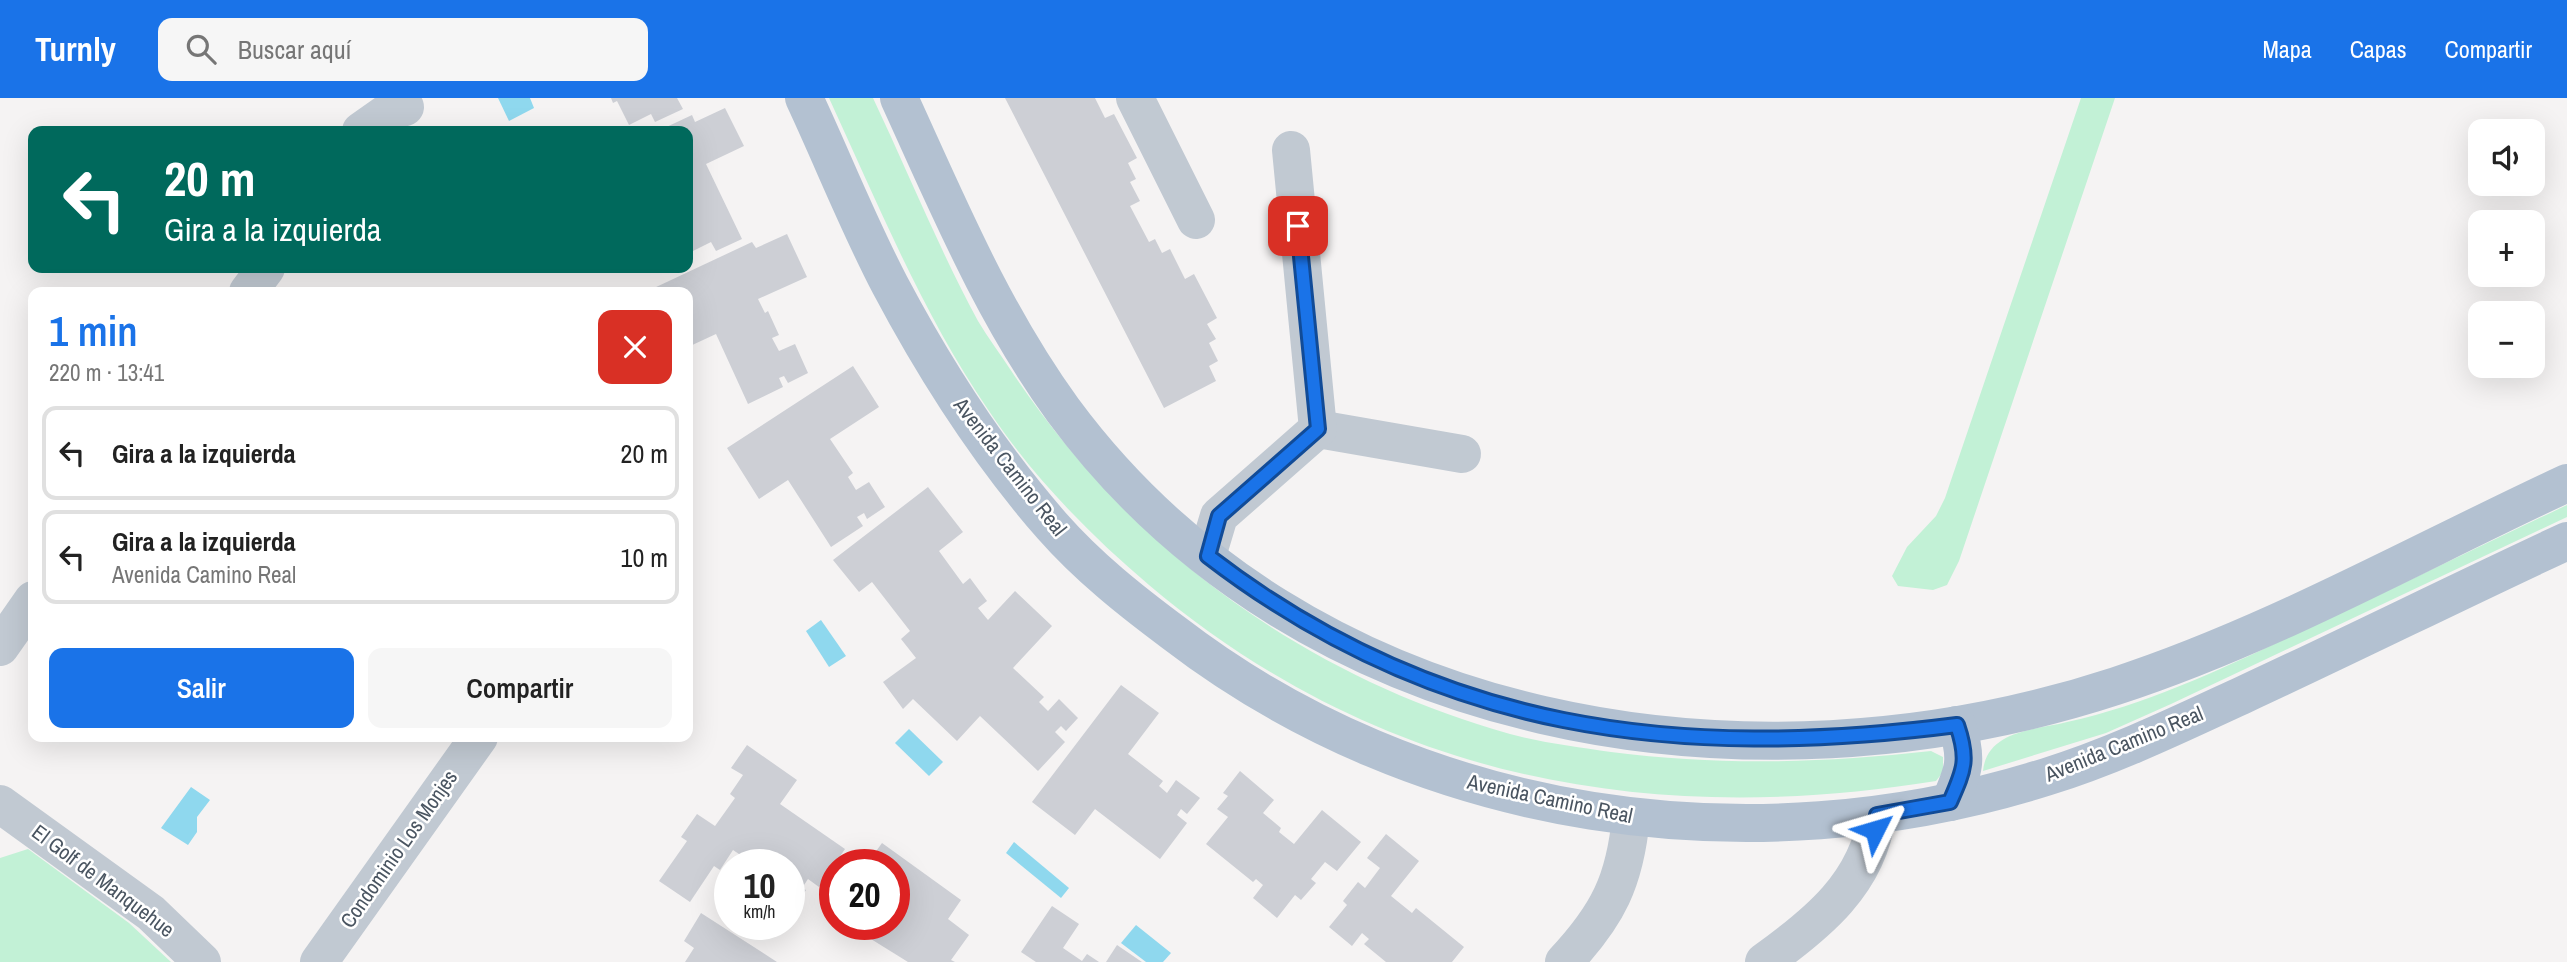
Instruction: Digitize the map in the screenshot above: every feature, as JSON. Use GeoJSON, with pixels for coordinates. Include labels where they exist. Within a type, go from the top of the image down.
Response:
{"type":"FeatureCollection","features":[{"type":"Feature","properties":{"kind":"main road","name":"Avenida Camino Real"},"geometry":{"type":"LineString","coordinates":[[804,98],[890,284],[953,396],[1054,528],[1122,593],[1225,672],[1292,711],[1362,745],[1435,773],[1509,795],[1631,817],[1754,824],[1877,815],[1950,802],[2044,778],[2153,736],[2567,541]]}},
{"type":"Feature","properties":{"kind":"main road"},"geometry":{"type":"LineString","coordinates":[[898,98],[985,285],[1035,369],[1099,453],[1135,492],[1208,556],[1279,607],[1360,653],[1464,696],[1543,717],[1665,736],[1743,740],[1821,739],[1957,725],[2044,706],[2178,665],[2567,483]]}},
{"type":"Feature","properties":{"kind":"main road"},"geometry":{"type":"LineString","coordinates":[[1950,802],[1965,769],[1965,748],[1957,725]]}},
{"type":"Feature","properties":{"kind":"street"},"geometry":{"type":"LineString","coordinates":[[1135,98],[1196,220]]}},
{"type":"Feature","properties":{"kind":"street"},"geometry":{"type":"LineString","coordinates":[[368,126],[388,112],[405,107]]}},
{"type":"Feature","properties":{"kind":"street"},"geometry":{"type":"LineString","coordinates":[[1291,150],[1318,429]]}},
{"type":"Feature","properties":{"kind":"street"},"geometry":{"type":"LineString","coordinates":[[1208,556],[1219,516],[1318,429]]}},
{"type":"Feature","properties":{"kind":"street"},"geometry":{"type":"LineString","coordinates":[[1318,429],[1462,454]]}},
{"type":"Feature","properties":{"kind":"street"},"geometry":{"type":"LineString","coordinates":[[0,648],[28,607]]}},
{"type":"Feature","properties":{"kind":"street","name":"Condominio Los Monjes"},"geometry":{"type":"LineString","coordinates":[[319,962],[475,742]]}},
{"type":"Feature","properties":{"kind":"street","name":"El Golf de Manquehue"},"geometry":{"type":"LineString","coordinates":[[0,804],[151,913],[202,962]]}},
{"type":"Feature","properties":{"kind":"street"},"geometry":{"type":"LineString","coordinates":[[1764,962],[1817,921],[1843,893],[1864,863],[1877,815]]}},
{"type":"Feature","properties":{"kind":"street"},"geometry":{"type":"LineString","coordinates":[[1564,962],[1615,894],[1625,865],[1631,817]]}},
{"type":"Feature","properties":{"kind":"green space"},"geometry":{"type":"Polygon","coordinates":[[[829,98],[873,98],[978,321],[1059,436],[1111,496],[1168,549],[1228,598],[1293,641],[1362,678],[1434,709],[1535,740],[1611,752],[1732,761],[1811,760],[1931,751],[1943,757],[1943,772],[1936,781],[1828,794],[1722,797],[1619,791],[1519,773],[1422,744],[1328,704],[1237,651],[1149,585],[1105,546],[1043,482],[1006,435],[965,374],[922,298],[829,98]]]}},
{"type":"Feature","properties":{"kind":"green space"},"geometry":{"type":"Polygon","coordinates":[[[2081,98],[2115,98],[1959,561],[1947,585],[1933,590],[1898,586],[1892,576],[1907,547],[1936,516],[1945,498],[2081,98]]]}},
{"type":"Feature","properties":{"kind":"green space"},"geometry":{"type":"Polygon","coordinates":[[[2567,505],[2567,517],[2171,704],[2106,733],[1983,771],[1986,757],[1993,747],[2015,734],[2096,715],[2180,686],[2262,650],[2567,505]]]}},
{"type":"Feature","properties":{"kind":"green space"},"geometry":{"type":"Polygon","coordinates":[[[28,849],[129,923],[171,962],[0,962],[0,858],[28,849]]]}},
{"type":"Feature","properties":{"kind":"water"},"geometry":{"type":"Polygon","coordinates":[[[498,98],[530,98],[534,108],[509,121],[498,98]]]}},
{"type":"Feature","properties":{"kind":"water"},"geometry":{"type":"Polygon","coordinates":[[[821,620],[846,656],[829,667],[806,631],[821,620]]]}},
{"type":"Feature","properties":{"kind":"water"},"geometry":{"type":"Polygon","coordinates":[[[909,729],[943,762],[929,776],[895,743],[909,729]]]}},
{"type":"Feature","properties":{"kind":"water"},"geometry":{"type":"Polygon","coordinates":[[[191,787],[210,800],[197,817],[197,832],[188,845],[161,828],[191,787]]]}},
{"type":"Feature","properties":{"kind":"water"},"geometry":{"type":"Polygon","coordinates":[[[1014,842],[1069,888],[1061,898],[1006,853],[1014,842]]]}},
{"type":"Feature","properties":{"kind":"water"},"geometry":{"type":"Polygon","coordinates":[[[1136,925],[1171,953],[1163,962],[1146,962],[1121,943],[1136,925]]]}},
{"type":"Feature","properties":{"kind":"building"},"geometry":{"type":"Polygon","coordinates":[[[611,98],[677,98],[683,109],[655,122],[651,114],[629,125],[617,101],[613,103],[611,98]]]}},
{"type":"Feature","properties":{"kind":"building"},"geometry":{"type":"Polygon","coordinates":[[[1005,98],[1095,98],[1105,118],[1114,114],[1137,158],[1128,163],[1136,179],[1130,182],[1140,201],[1130,206],[1149,242],[1155,239],[1162,253],[1170,249],[1185,279],[1194,274],[1217,318],[1207,324],[1216,339],[1209,343],[1218,361],[1209,366],[1216,381],[1164,408],[1005,98]]]}},
{"type":"Feature","properties":{"kind":"building"},"geometry":{"type":"Polygon","coordinates":[[[725,108],[744,146],[706,164],[742,239],[716,251],[711,242],[693,251],[693,126],[669,126],[692,115],[695,122],[725,108]]]}},
{"type":"Feature","properties":{"kind":"building"},"geometry":{"type":"Polygon","coordinates":[[[787,234],[807,277],[758,299],[765,313],[768,311],[779,335],[772,338],[779,351],[795,344],[808,373],[788,383],[784,376],[779,378],[783,387],[748,404],[716,334],[693,345],[693,287],[656,287],[686,273],[693,273],[693,270],[752,242],[756,248],[787,234]]]}},
{"type":"Feature","properties":{"kind":"building"},"geometry":{"type":"Polygon","coordinates":[[[853,366],[879,407],[830,439],[853,473],[848,477],[856,490],[869,482],[885,507],[867,519],[864,513],[857,517],[863,526],[831,547],[788,480],[759,499],[727,448],[853,366]]]}},
{"type":"Feature","properties":{"kind":"building"},"geometry":{"type":"Polygon","coordinates":[[[928,487],[963,532],[939,551],[963,584],[970,578],[987,601],[978,608],[988,620],[1015,591],[1052,626],[1013,668],[1044,697],[1039,702],[1048,711],[1059,699],[1078,718],[1066,731],[1061,726],[1055,732],[1065,742],[1038,771],[980,716],[957,741],[913,699],[903,709],[883,682],[916,658],[901,639],[910,631],[872,582],[859,592],[833,560],[928,487]]]}},
{"type":"Feature","properties":{"kind":"building"},"geometry":{"type":"Polygon","coordinates":[[[1121,685],[1159,713],[1128,754],[1163,781],[1159,786],[1167,793],[1176,780],[1200,798],[1187,814],[1181,809],[1177,815],[1187,823],[1160,859],[1095,809],[1075,835],[1032,802],[1121,685]]]}},
{"type":"Feature","properties":{"kind":"building"},"geometry":{"type":"Polygon","coordinates":[[[747,745],[797,780],[780,804],[845,849],[819,849],[819,887],[808,879],[805,884],[805,849],[714,849],[714,866],[690,902],[659,881],[687,841],[681,837],[697,814],[715,826],[735,798],[730,794],[743,775],[731,768],[747,745]]]}},
{"type":"Feature","properties":{"kind":"building"},"geometry":{"type":"Polygon","coordinates":[[[1240,771],[1274,800],[1263,813],[1281,828],[1279,832],[1294,844],[1322,810],[1361,842],[1337,871],[1325,862],[1311,879],[1316,883],[1301,900],[1295,895],[1277,918],[1253,898],[1263,885],[1256,879],[1253,882],[1206,844],[1228,817],[1217,809],[1228,796],[1223,793],[1240,771]]]}},
{"type":"Feature","properties":{"kind":"building"},"geometry":{"type":"Polygon","coordinates":[[[1386,834],[1419,861],[1391,896],[1412,913],[1416,908],[1464,947],[1452,962],[1386,962],[1364,944],[1369,939],[1362,933],[1352,946],[1329,927],[1347,905],[1343,901],[1358,882],[1365,888],[1380,868],[1367,858],[1386,834]]]}},
{"type":"Feature","properties":{"kind":"building"},"geometry":{"type":"Polygon","coordinates":[[[882,843],[890,849],[878,849],[882,843]]]}},
{"type":"Feature","properties":{"kind":"building"},"geometry":{"type":"Polygon","coordinates":[[[910,863],[961,900],[948,919],[969,935],[951,960],[955,962],[908,962],[873,940],[910,940],[910,863]]]}},
{"type":"Feature","properties":{"kind":"building"},"geometry":{"type":"Polygon","coordinates":[[[1052,906],[1079,924],[1063,948],[1082,961],[1087,954],[1099,962],[1036,962],[1021,952],[1052,906]]]}},
{"type":"Feature","properties":{"kind":"building"},"geometry":{"type":"Polygon","coordinates":[[[701,913],[714,921],[714,940],[743,940],[777,962],[685,962],[694,948],[684,941],[701,913]]]}},
{"type":"Feature","properties":{"kind":"building"},"geometry":{"type":"Polygon","coordinates":[[[1117,945],[1142,962],[1106,962],[1117,945]]]}},
{"type":"Feature","properties":{"kind":"route"},"geometry":{"type":"LineString","coordinates":[[1298,226],[1318,429],[1219,516],[1208,556],[1279,607],[1360,653],[1431,684],[1538,716],[1665,736],[1743,740],[1821,739],[1957,725],[1965,748],[1965,769],[1950,802],[1877,815],[1875,830]]}}]}
